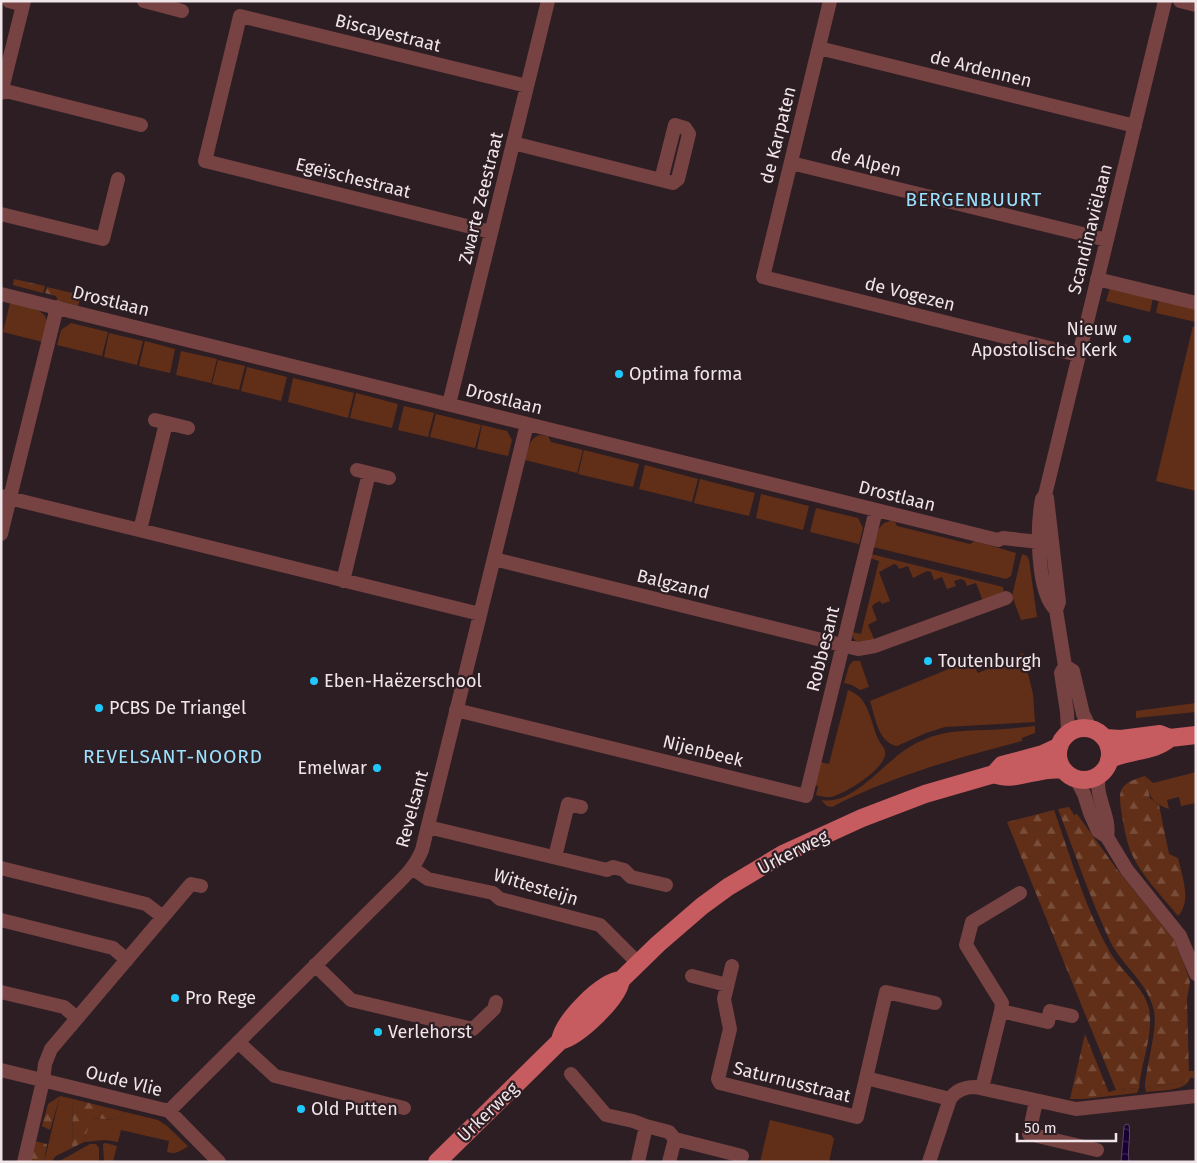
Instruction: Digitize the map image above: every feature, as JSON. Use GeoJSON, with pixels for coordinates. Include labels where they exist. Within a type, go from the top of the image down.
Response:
{"type":"FeatureCollection","features":[{"type":"Feature","properties":{"kind":"main road"},"geometry":{"type":"LineString","coordinates":[[1078,728],[1090,728],[1105,738],[1109,749],[1109,760],[1099,775],[1088,779],[1070,774],[1058,759],[1063,740],[1078,728]]}},
{"type":"Feature","properties":{"kind":"main road"},"geometry":{"type":"LineString","coordinates":[[1105,738],[1121,739],[1160,734],[1170,738],[1196,735]]}},
{"type":"Feature","properties":{"kind":"main road"},"geometry":{"type":"LineString","coordinates":[[1109,760],[1123,753],[1162,746],[1170,738]]}},
{"type":"Feature","properties":{"kind":"main road","name":"Urkerweg"},"geometry":{"type":"LineString","coordinates":[[437,1162],[560,1041],[561,1034],[572,1018],[596,993],[614,981],[621,980],[669,934],[728,887],[783,854],[862,818],[891,806],[994,774],[1002,765],[1043,754],[1063,740]]}},
{"type":"Feature","properties":{"kind":"main road","name":"Urkerweg"},"geometry":{"type":"LineString","coordinates":[[994,774],[1003,778],[1047,769],[1070,774]]}},
{"type":"Feature","properties":{"kind":"street"},"geometry":{"type":"LineString","coordinates":[[9,1],[23,3],[4,74],[2,92],[141,125]]}},
{"type":"Feature","properties":{"kind":"street"},"geometry":{"type":"LineString","coordinates":[[144,1],[182,10]]}},
{"type":"Feature","properties":{"kind":"street","name":"Zwarte Zeestraat"},"geometry":{"type":"LineString","coordinates":[[449,404],[548,1]]}},
{"type":"Feature","properties":{"kind":"street","name":"de Karpaten"},"geometry":{"type":"LineString","coordinates":[[763,277],[830,1]]}},
{"type":"Feature","properties":{"kind":"street","name":"Scandinaviëlaan"},"geometry":{"type":"LineString","coordinates":[[1063,740],[1068,716],[1061,673],[1065,666],[1056,610],[1059,602],[1043,547],[1048,499],[1045,495],[1165,1]]}},
{"type":"Feature","properties":{"kind":"street"},"geometry":{"type":"LineString","coordinates":[[1180,1],[1196,5]]}},
{"type":"Feature","properties":{"kind":"street","name":"Biscayestraat"},"geometry":{"type":"LineString","coordinates":[[205,161],[240,16],[527,86]]}},
{"type":"Feature","properties":{"kind":"street","name":"de Ardennen"},"geometry":{"type":"LineString","coordinates":[[819,48],[1135,126]]}},
{"type":"Feature","properties":{"kind":"street"},"geometry":{"type":"LineString","coordinates":[[514,143],[661,180]]}},
{"type":"Feature","properties":{"kind":"street","name":"Egeïschestraat"},"geometry":{"type":"LineString","coordinates":[[205,161],[491,232]]}},
{"type":"Feature","properties":{"kind":"street","name":"de Alpen"},"geometry":{"type":"LineString","coordinates":[[791,163],[1107,240]]}},
{"type":"Feature","properties":{"kind":"street"},"geometry":{"type":"LineString","coordinates":[[1,214],[103,239],[118,179]]}},
{"type":"Feature","properties":{"kind":"street","name":"de Vogezen"},"geometry":{"type":"LineString","coordinates":[[763,277],[1078,355]]}},
{"type":"Feature","properties":{"kind":"street"},"geometry":{"type":"LineString","coordinates":[[1097,279],[1196,303]]}},
{"type":"Feature","properties":{"kind":"street","name":"Drostlaan"},"geometry":{"type":"LineString","coordinates":[[1,294],[998,540],[1001,544],[1043,547]]}},
{"type":"Feature","properties":{"kind":"street"},"geometry":{"type":"LineString","coordinates":[[1,534],[6,497],[57,308]]}},
{"type":"Feature","properties":{"kind":"street"},"geometry":{"type":"LineString","coordinates":[[140,530],[161,421],[188,428]]}},
{"type":"Feature","properties":{"kind":"street","name":"Revelsant"},"geometry":{"type":"LineString","coordinates":[[168,1111],[412,868],[420,857],[527,424]]}},
{"type":"Feature","properties":{"kind":"street"},"geometry":{"type":"LineString","coordinates":[[342,581],[363,472],[389,478]]}},
{"type":"Feature","properties":{"kind":"street"},"geometry":{"type":"LineString","coordinates":[[6,497],[480,614]]}},
{"type":"Feature","properties":{"kind":"street","name":"Robbesant"},"geometry":{"type":"LineString","coordinates":[[806,796],[876,510]]}},
{"type":"Feature","properties":{"kind":"street","name":"Balgzand"},"geometry":{"type":"LineString","coordinates":[[494,559],[843,646]]}},
{"type":"Feature","properties":{"kind":"street"},"geometry":{"type":"LineString","coordinates":[[843,646],[858,649],[869,648],[1006,598]]}},
{"type":"Feature","properties":{"kind":"street","name":"Scandinaviëlaan"},"geometry":{"type":"LineString","coordinates":[[1065,666],[1073,671],[1082,714],[1090,728]]}},
{"type":"Feature","properties":{"kind":"street","name":"Nijenbeek"},"geometry":{"type":"LineString","coordinates":[[456,710],[806,796]]}},
{"type":"Feature","properties":{"kind":"street"},"geometry":{"type":"LineString","coordinates":[[1070,774],[1084,794],[1098,831],[1108,837],[1128,870],[1180,936],[1196,974]]}},
{"type":"Feature","properties":{"kind":"street"},"geometry":{"type":"LineString","coordinates":[[1099,775],[1097,782],[1098,790],[1109,828],[1108,837]]}},
{"type":"Feature","properties":{"kind":"street"},"geometry":{"type":"LineString","coordinates":[[555,857],[568,804],[581,807]]}},
{"type":"Feature","properties":{"kind":"street"},"geometry":{"type":"LineString","coordinates":[[428,827],[607,870],[614,867],[624,870],[631,877],[666,885]]}},
{"type":"Feature","properties":{"kind":"street"},"geometry":{"type":"LineString","coordinates":[[1,868],[149,905],[163,917]]}},
{"type":"Feature","properties":{"kind":"street","name":"Wittesteijn"},"geometry":{"type":"LineString","coordinates":[[412,868],[428,879],[493,893],[500,900],[600,925],[638,963]]}},
{"type":"Feature","properties":{"kind":"street"},"geometry":{"type":"LineString","coordinates":[[24,1162],[49,1051],[191,884],[201,886]]}},
{"type":"Feature","properties":{"kind":"street"},"geometry":{"type":"LineString","coordinates":[[982,1088],[1002,1003],[966,945],[972,922],[1020,893]]}},
{"type":"Feature","properties":{"kind":"street"},"geometry":{"type":"LineString","coordinates":[[1,920],[112,948],[127,960]]}},
{"type":"Feature","properties":{"kind":"street"},"geometry":{"type":"LineString","coordinates":[[315,965],[351,1000],[474,1029],[494,1009],[496,1002]]}},
{"type":"Feature","properties":{"kind":"street","name":"Saturnusstraat"},"geometry":{"type":"LineString","coordinates":[[732,966],[724,1001],[730,1027],[718,1079],[721,1084],[856,1117],[886,992],[935,1003]]}},
{"type":"Feature","properties":{"kind":"street"},"geometry":{"type":"LineString","coordinates":[[692,976],[727,985]]}},
{"type":"Feature","properties":{"kind":"street"},"geometry":{"type":"LineString","coordinates":[[1,992],[64,1007],[77,1018]]}},
{"type":"Feature","properties":{"kind":"street"},"geometry":{"type":"LineString","coordinates":[[1001,1010],[1048,1022],[1050,1011],[1072,1016]]}},
{"type":"Feature","properties":{"kind":"street"},"geometry":{"type":"LineString","coordinates":[[238,1042],[275,1076],[404,1108]]}},
{"type":"Feature","properties":{"kind":"street","name":"Oude Vlie"},"geometry":{"type":"LineString","coordinates":[[1,1070],[168,1111],[219,1162]]}},
{"type":"Feature","properties":{"kind":"street"},"geometry":{"type":"LineString","coordinates":[[571,1074],[606,1114],[669,1132],[675,1139],[742,1156]]}},
{"type":"Feature","properties":{"kind":"street","name":"Saturnusstraat"},"geometry":{"type":"LineString","coordinates":[[866,1078],[950,1098]]}},
{"type":"Feature","properties":{"kind":"street"},"geometry":{"type":"LineString","coordinates":[[929,1162],[950,1098],[964,1088],[973,1086],[1076,1109],[1196,1096]]}},
{"type":"Feature","properties":{"kind":"street"},"geometry":{"type":"LineString","coordinates":[[1036,1101],[1029,1134],[1097,1150]]}},
{"type":"Feature","properties":{"kind":"street"},"geometry":{"type":"LineString","coordinates":[[638,1162],[646,1126]]}},
{"type":"Feature","properties":{"kind":"street"},"geometry":{"type":"LineString","coordinates":[[669,1162],[675,1139]]}},
{"type":"Feature","properties":{"kind":"green space"},"geometry":{"type":"Polygon","coordinates":[[[14,279],[45,286],[43,293],[13,285],[14,279]]]}},
{"type":"Feature","properties":{"kind":"green space"},"geometry":{"type":"Polygon","coordinates":[[[47,287],[81,295],[78,306],[58,301],[56,296],[45,293],[47,287]]]}},
{"type":"Feature","properties":{"kind":"green space"},"geometry":{"type":"Polygon","coordinates":[[[1110,288],[1153,298],[1150,312],[1106,301],[1110,288]]]}},
{"type":"Feature","properties":{"kind":"green space"},"geometry":{"type":"Polygon","coordinates":[[[1159,299],[1196,309],[1196,322],[1156,313],[1159,299]]]}},
{"type":"Feature","properties":{"kind":"green space"},"geometry":{"type":"Polygon","coordinates":[[[10,303],[38,310],[46,317],[46,332],[43,342],[3,332],[10,303]]]}},
{"type":"Feature","properties":{"kind":"green space"},"geometry":{"type":"Polygon","coordinates":[[[71,323],[108,332],[102,356],[57,345],[61,330],[71,323]]]}},
{"type":"Feature","properties":{"kind":"green space"},"geometry":{"type":"Polygon","coordinates":[[[1193,326],[1196,328],[1196,491],[1156,481],[1193,326]]]}},
{"type":"Feature","properties":{"kind":"green space"},"geometry":{"type":"Polygon","coordinates":[[[109,333],[143,341],[137,365],[104,357],[109,333]]]}},
{"type":"Feature","properties":{"kind":"green space"},"geometry":{"type":"Polygon","coordinates":[[[145,341],[175,349],[170,373],[139,366],[145,341]]]}},
{"type":"Feature","properties":{"kind":"green space"},"geometry":{"type":"Polygon","coordinates":[[[181,351],[217,359],[211,383],[176,375],[181,351]]]}},
{"type":"Feature","properties":{"kind":"green space"},"geometry":{"type":"Polygon","coordinates":[[[218,360],[245,366],[239,390],[212,384],[218,360]]]}},
{"type":"Feature","properties":{"kind":"green space"},"geometry":{"type":"Polygon","coordinates":[[[247,367],[287,377],[281,401],[241,391],[247,367]]]}},
{"type":"Feature","properties":{"kind":"green space"},"geometry":{"type":"Polygon","coordinates":[[[293,378],[354,393],[348,418],[288,402],[293,378]]]}},
{"type":"Feature","properties":{"kind":"green space"},"geometry":{"type":"Polygon","coordinates":[[[356,393],[398,404],[392,428],[350,418],[356,393]]]}},
{"type":"Feature","properties":{"kind":"green space"},"geometry":{"type":"Polygon","coordinates":[[[404,406],[434,413],[428,437],[398,430],[404,406]]]}},
{"type":"Feature","properties":{"kind":"green space"},"geometry":{"type":"Polygon","coordinates":[[[436,414],[481,425],[475,448],[430,437],[436,414]]]}},
{"type":"Feature","properties":{"kind":"green space"},"geometry":{"type":"Polygon","coordinates":[[[482,425],[507,431],[512,440],[508,456],[477,449],[482,425]]]}},
{"type":"Feature","properties":{"kind":"green space"},"geometry":{"type":"Polygon","coordinates":[[[539,435],[548,436],[551,442],[583,450],[577,473],[525,460],[531,442],[539,435]]]}},
{"type":"Feature","properties":{"kind":"green space"},"geometry":{"type":"Polygon","coordinates":[[[584,450],[639,464],[633,487],[578,474],[584,450]]]}},
{"type":"Feature","properties":{"kind":"green space"},"geometry":{"type":"Polygon","coordinates":[[[645,465],[698,479],[692,502],[639,489],[645,465]]]}},
{"type":"Feature","properties":{"kind":"green space"},"geometry":{"type":"Polygon","coordinates":[[[700,479],[755,493],[749,516],[694,503],[700,479]]]}},
{"type":"Feature","properties":{"kind":"green space"},"geometry":{"type":"Polygon","coordinates":[[[761,494],[809,506],[803,530],[756,518],[761,494]]]}},
{"type":"Feature","properties":{"kind":"green space"},"geometry":{"type":"Polygon","coordinates":[[[816,508],[858,518],[863,528],[859,544],[810,532],[816,508]]]}},
{"type":"Feature","properties":{"kind":"green space"},"geometry":{"type":"Polygon","coordinates":[[[886,522],[895,522],[897,526],[970,544],[975,541],[1016,553],[1011,576],[1006,579],[873,547],[880,527],[886,522]]]}},
{"type":"Feature","properties":{"kind":"green space"},"geometry":{"type":"Polygon","coordinates":[[[871,554],[1003,587],[1004,593],[983,601],[976,583],[967,586],[965,581],[961,579],[954,581],[956,586],[947,589],[942,577],[934,580],[931,572],[927,571],[913,578],[908,566],[899,569],[894,564],[879,572],[890,601],[882,604],[880,601],[872,607],[877,620],[868,625],[875,641],[857,642],[853,638],[852,632],[861,634],[879,561],[870,558],[871,554]]]}},
{"type":"Feature","properties":{"kind":"green space"},"geometry":{"type":"Polygon","coordinates":[[[1022,554],[1027,556],[1029,560],[1037,617],[1021,620],[1012,596],[1022,554]]]}},
{"type":"Feature","properties":{"kind":"green space"},"geometry":{"type":"Polygon","coordinates":[[[1023,653],[1033,694],[1035,722],[945,727],[897,746],[885,740],[881,734],[870,701],[971,660],[978,673],[1023,653]]]}},
{"type":"Feature","properties":{"kind":"green space"},"geometry":{"type":"Polygon","coordinates":[[[853,661],[860,661],[869,687],[860,690],[844,683],[849,666],[853,661]]]}},
{"type":"Feature","properties":{"kind":"green space"},"geometry":{"type":"Polygon","coordinates":[[[848,690],[860,697],[866,706],[885,755],[883,761],[871,774],[854,786],[831,797],[816,795],[818,786],[814,785],[820,762],[829,764],[848,690]]]}},
{"type":"Feature","properties":{"kind":"green space"},"geometry":{"type":"Polygon","coordinates":[[[1196,703],[1196,712],[1136,718],[1136,711],[1196,703]]]}},
{"type":"Feature","properties":{"kind":"green space"},"geometry":{"type":"Polygon","coordinates":[[[1035,726],[1035,733],[1022,738],[1022,741],[949,761],[901,777],[832,807],[827,806],[821,800],[845,797],[867,782],[898,755],[920,741],[954,732],[1035,726]]]}},
{"type":"Feature","properties":{"kind":"green space"},"geometry":{"type":"Polygon","coordinates":[[[1196,772],[1196,803],[1181,806],[1179,797],[1167,800],[1169,809],[1157,803],[1151,797],[1145,776],[1153,783],[1196,772]]]}},
{"type":"Feature","properties":{"kind":"green space"},"geometry":{"type":"Polygon","coordinates":[[[1145,776],[1150,798],[1159,805],[1169,854],[1178,858],[1182,873],[1185,896],[1182,910],[1178,916],[1139,867],[1126,837],[1120,794],[1129,782],[1145,776]]]}},
{"type":"Feature","properties":{"kind":"green space"},"geometry":{"type":"Polygon","coordinates":[[[1069,807],[1074,815],[1077,814],[1116,868],[1174,940],[1190,982],[1187,999],[1189,1075],[1186,1082],[1145,1087],[1153,1037],[1154,1011],[1141,983],[1115,950],[1096,908],[1058,809],[1069,807]]]}},
{"type":"Feature","properties":{"kind":"green space"},"geometry":{"type":"Polygon","coordinates":[[[1054,810],[1079,882],[1101,935],[1110,952],[1142,993],[1149,1009],[1149,1038],[1139,1088],[1116,1090],[1007,822],[1054,810]]]}},
{"type":"Feature","properties":{"kind":"green space"},"geometry":{"type":"Polygon","coordinates":[[[1085,1034],[1109,1093],[1084,1099],[1070,1099],[1085,1034]]]}},
{"type":"Feature","properties":{"kind":"green space"},"geometry":{"type":"Polygon","coordinates":[[[1189,1071],[1194,1071],[1194,1078],[1190,1078],[1184,1086],[1171,1090],[1146,1092],[1145,1087],[1186,1082],[1189,1071]]]}},
{"type":"Feature","properties":{"kind":"green space"},"geometry":{"type":"Polygon","coordinates":[[[1139,1088],[1137,1093],[1084,1099],[1116,1090],[1139,1088]]]}},
{"type":"Feature","properties":{"kind":"green space"},"geometry":{"type":"Polygon","coordinates":[[[60,1096],[73,1099],[72,1148],[56,1156],[51,1162],[44,1162],[60,1096]]]}},
{"type":"Feature","properties":{"kind":"green space"},"geometry":{"type":"Polygon","coordinates":[[[60,1096],[50,1130],[42,1126],[48,1104],[60,1096]]]}},
{"type":"Feature","properties":{"kind":"green space"},"geometry":{"type":"Polygon","coordinates":[[[73,1099],[125,1112],[116,1120],[91,1118],[84,1142],[72,1148],[73,1099]]]}},
{"type":"Feature","properties":{"kind":"green space"},"geometry":{"type":"Polygon","coordinates":[[[125,1112],[158,1120],[188,1146],[178,1152],[170,1153],[167,1152],[169,1141],[121,1130],[118,1142],[105,1140],[84,1142],[90,1118],[116,1120],[125,1112]]]}},
{"type":"Feature","properties":{"kind":"green space"},"geometry":{"type":"Polygon","coordinates":[[[770,1120],[831,1135],[834,1139],[829,1162],[760,1162],[770,1120]]]}},
{"type":"Feature","properties":{"kind":"green space"},"geometry":{"type":"Polygon","coordinates":[[[34,1141],[47,1144],[44,1162],[29,1162],[34,1141]]]}},
{"type":"Feature","properties":{"kind":"green space"},"geometry":{"type":"Polygon","coordinates":[[[90,1144],[96,1144],[99,1148],[99,1162],[58,1162],[90,1144]]]}},
{"type":"Feature","properties":{"kind":"green space"},"geometry":{"type":"Polygon","coordinates":[[[103,1144],[117,1146],[113,1161],[115,1162],[104,1162],[103,1144]]]}},
{"type":"Feature","properties":{"kind":"water"},"geometry":{"type":"Polygon","coordinates":[[[1126,1124],[1129,1125],[1129,1162],[1121,1162],[1124,1127],[1126,1124]]]}},
{"type":"Feature","properties":{"kind":"place","name":"Nieuw Apostolische Kerk"},"geometry":{"type":"Point","coordinates":[1127,339]}},
{"type":"Feature","properties":{"kind":"place","name":"Optima forma"},"geometry":{"type":"Point","coordinates":[619,374]}},
{"type":"Feature","properties":{"kind":"place","name":"Toutenburgh"},"geometry":{"type":"Point","coordinates":[928,661]}},
{"type":"Feature","properties":{"kind":"place","name":"Eben-Haëzerschool"},"geometry":{"type":"Point","coordinates":[314,681]}},
{"type":"Feature","properties":{"kind":"place","name":"PCBS De Triangel"},"geometry":{"type":"Point","coordinates":[99,708]}},
{"type":"Feature","properties":{"kind":"place","name":"Emelwar"},"geometry":{"type":"Point","coordinates":[377,768]}},
{"type":"Feature","properties":{"kind":"place","name":"Pro Rege"},"geometry":{"type":"Point","coordinates":[175,998]}},
{"type":"Feature","properties":{"kind":"place","name":"Verlehorst"},"geometry":{"type":"Point","coordinates":[378,1032]}},
{"type":"Feature","properties":{"kind":"place","name":"Old Putten"},"geometry":{"type":"Point","coordinates":[301,1109]}},
{"type":"Feature","properties":{"kind":"district","name":"BERGENBUURT"},"geometry":{"type":"Point","coordinates":[974,199]}},
{"type":"Feature","properties":{"kind":"district","name":"REVELSANT-NOORD"},"geometry":{"type":"Point","coordinates":[173,756]}}]}
